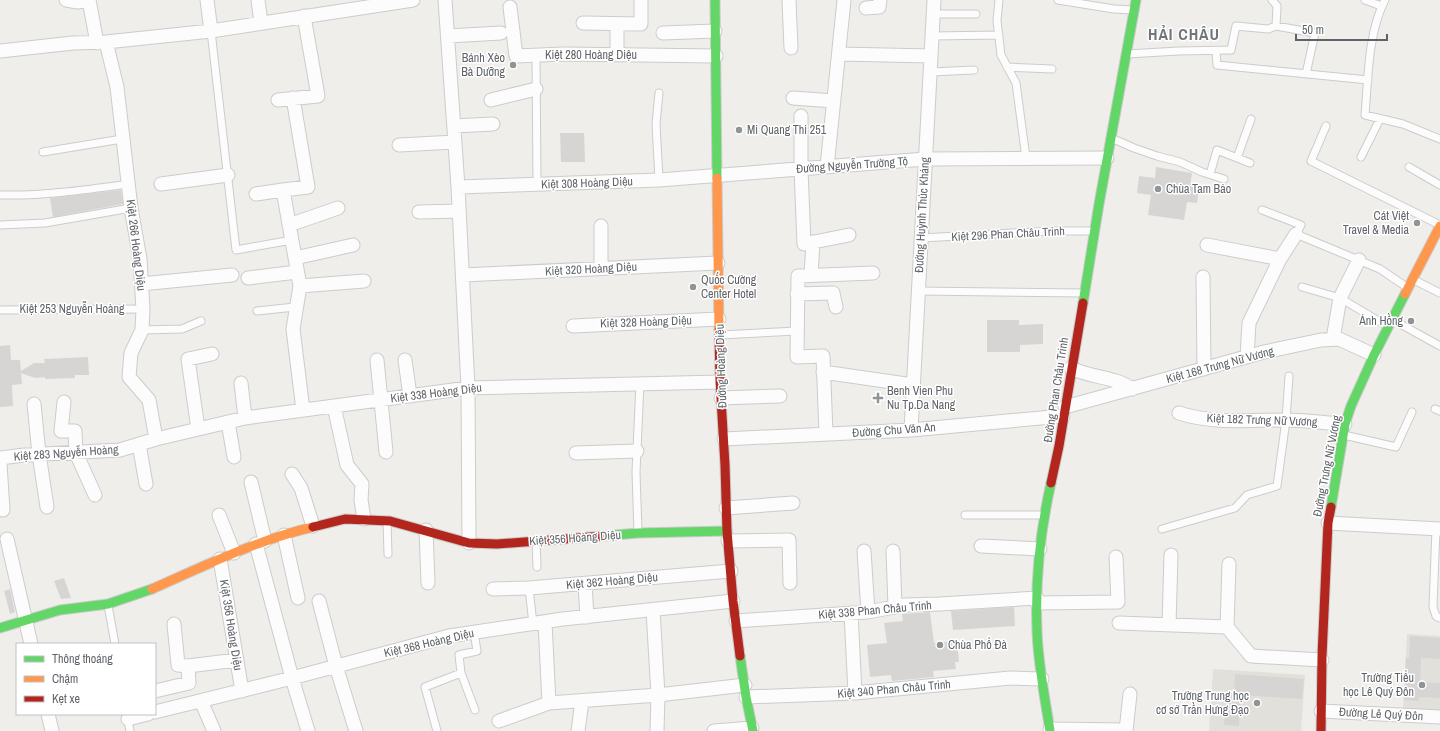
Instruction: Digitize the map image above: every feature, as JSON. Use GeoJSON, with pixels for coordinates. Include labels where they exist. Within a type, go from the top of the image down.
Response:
{"type":"FeatureCollection","features":[{"type":"Feature","properties":{"kind":"street"},"geometry":{"type":"LineString","coordinates":[[66,0],[78,2],[88,0]]}},
{"type":"Feature","properties":{"kind":"street","name":"Kiệt 266 Hoàng Diệu"},"geometry":{"type":"LineString","coordinates":[[88,0],[117,87],[131,208],[140,258],[143,309],[142,330],[131,353],[129,377],[149,400],[156,439]]}},
{"type":"Feature","properties":{"kind":"street"},"geometry":{"type":"LineString","coordinates":[[207,0],[211,31]]}},
{"type":"Feature","properties":{"kind":"street"},"geometry":{"type":"LineString","coordinates":[[258,0],[261,23]]}},
{"type":"Feature","properties":{"kind":"street"},"geometry":{"type":"LineString","coordinates":[[0,51],[211,31],[374,3],[413,0]]}},
{"type":"Feature","properties":{"kind":"street"},"geometry":{"type":"LineString","coordinates":[[445,0],[463,275],[468,388],[470,543]]}},
{"type":"Feature","properties":{"kind":"street"},"geometry":{"type":"LineString","coordinates":[[583,23],[641,24],[641,0]]}},
{"type":"Feature","properties":{"kind":"street","name":"Đường Hoàng Diệu"},"geometry":{"type":"LineString","coordinates":[[715,0],[720,382],[724,440],[727,536],[733,601],[745,691],[752,729]]}},
{"type":"Feature","properties":{"kind":"street"},"geometry":{"type":"LineString","coordinates":[[790,0],[791,48]]}},
{"type":"Feature","properties":{"kind":"street"},"geometry":{"type":"LineString","coordinates":[[828,166],[844,0]]}},
{"type":"Feature","properties":{"kind":"street"},"geometry":{"type":"LineString","coordinates":[[866,8],[880,7],[880,0]]}},
{"type":"Feature","properties":{"kind":"street","name":"Đường Huỳnh Thúc Kháng"},"geometry":{"type":"LineString","coordinates":[[911,430],[934,0]]}},
{"type":"Feature","properties":{"kind":"street","name":"Đường Phan Châu Trinh"},"geometry":{"type":"LineString","coordinates":[[1050,730],[1042,679],[1037,632],[1037,576],[1044,515],[1058,446],[1094,230],[1136,0]]}},
{"type":"Feature","properties":{"kind":"street","name":"Kiệt 280 Hoàng Diệu"},"geometry":{"type":"LineString","coordinates":[[510,7],[516,56],[564,54],[716,56]]}},
{"type":"Feature","properties":{"kind":"street"},"geometry":{"type":"LineString","coordinates":[[278,100],[318,96],[304,16]]}},
{"type":"Feature","properties":{"kind":"street"},"geometry":{"type":"LineString","coordinates":[[617,24],[617,55]]}},
{"type":"Feature","properties":{"kind":"street"},"geometry":{"type":"LineString","coordinates":[[663,33],[715,31]]}},
{"type":"Feature","properties":{"kind":"street"},"geometry":{"type":"LineString","coordinates":[[448,36],[501,33]]}},
{"type":"Feature","properties":{"kind":"street"},"geometry":{"type":"LineString","coordinates":[[839,54],[931,56]]}},
{"type":"Feature","properties":{"kind":"street"},"geometry":{"type":"LineString","coordinates":[[491,100],[536,89]]}},
{"type":"Feature","properties":{"kind":"street"},"geometry":{"type":"LineString","coordinates":[[256,194],[308,187],[293,98]]}},
{"type":"Feature","properties":{"kind":"street"},"geometry":{"type":"LineString","coordinates":[[793,98],[834,102]]}},
{"type":"Feature","properties":{"kind":"street"},"geometry":{"type":"LineString","coordinates":[[801,116],[801,168],[804,244],[849,235]]}},
{"type":"Feature","properties":{"kind":"street"},"geometry":{"type":"LineString","coordinates":[[454,126],[493,124]]}},
{"type":"Feature","properties":{"kind":"street"},"geometry":{"type":"LineString","coordinates":[[399,145],[455,142]]}},
{"type":"Feature","properties":{"kind":"street","name":"Đường Nguyễn Trường Tộ"},"geometry":{"type":"LineString","coordinates":[[717,175],[925,159],[1107,158]]}},
{"type":"Feature","properties":{"kind":"street"},"geometry":{"type":"LineString","coordinates":[[161,184],[228,175]]}},
{"type":"Feature","properties":{"kind":"street","name":"Kiệt 308 Hoàng Diệu"},"geometry":{"type":"LineString","coordinates":[[458,187],[659,180],[717,175]]}},
{"type":"Feature","properties":{"kind":"street"},"geometry":{"type":"LineString","coordinates":[[283,190],[300,286],[293,329],[303,410]]}},
{"type":"Feature","properties":{"kind":"street"},"geometry":{"type":"LineString","coordinates":[[289,226],[338,208]]}},
{"type":"Feature","properties":{"kind":"street"},"geometry":{"type":"LineString","coordinates":[[419,212],[459,211]]}},
{"type":"Feature","properties":{"kind":"street"},"geometry":{"type":"LineString","coordinates":[[601,226],[601,268]]}},
{"type":"Feature","properties":{"kind":"street","name":"Đường Trưng Nữ Vương"},"geometry":{"type":"LineString","coordinates":[[1321,731],[1322,660],[1328,523],[1344,430],[1352,406],[1374,355],[1391,324],[1412,279],[1440,228]]}},
{"type":"Feature","properties":{"kind":"street"},"geometry":{"type":"LineString","coordinates":[[1247,357],[1250,323],[1280,259],[1296,234]]}},
{"type":"Feature","properties":{"kind":"street"},"geometry":{"type":"LineString","coordinates":[[811,275],[813,242]]}},
{"type":"Feature","properties":{"kind":"street"},"geometry":{"type":"LineString","coordinates":[[295,258],[353,245]]}},
{"type":"Feature","properties":{"kind":"street"},"geometry":{"type":"LineString","coordinates":[[1207,245],[1280,259]]}},
{"type":"Feature","properties":{"kind":"street"},"geometry":{"type":"LineString","coordinates":[[1333,339],[1340,298],[1359,260]]}},
{"type":"Feature","properties":{"kind":"street","name":"Kiệt 320 Hoàng Diệu"},"geometry":{"type":"LineString","coordinates":[[463,275],[718,263]]}},
{"type":"Feature","properties":{"kind":"street"},"geometry":{"type":"LineString","coordinates":[[248,278],[297,272]]}},
{"type":"Feature","properties":{"kind":"street"},"geometry":{"type":"LineString","coordinates":[[826,434],[823,356],[797,356],[798,276],[873,273]]}},
{"type":"Feature","properties":{"kind":"street"},"geometry":{"type":"LineString","coordinates":[[141,284],[232,275]]}},
{"type":"Feature","properties":{"kind":"street"},"geometry":{"type":"LineString","coordinates":[[1203,277],[1204,369]]}},
{"type":"Feature","properties":{"kind":"street"},"geometry":{"type":"LineString","coordinates":[[300,286],[364,281]]}},
{"type":"Feature","properties":{"kind":"street"},"geometry":{"type":"LineString","coordinates":[[798,294],[833,292],[836,307]]}},
{"type":"Feature","properties":{"kind":"street","name":"Kiệt 328 Hoàng Diệu"},"geometry":{"type":"LineString","coordinates":[[573,326],[719,319]]}},
{"type":"Feature","properties":{"kind":"street","name":"Kiệt 168 Trưng Nữ Vương"},"geometry":{"type":"LineString","coordinates":[[1064,411],[1132,389],[1264,352],[1321,340],[1339,339],[1374,355]]}},
{"type":"Feature","properties":{"kind":"street"},"geometry":{"type":"LineString","coordinates":[[198,429],[188,359],[212,354]]}},
{"type":"Feature","properties":{"kind":"street"},"geometry":{"type":"LineString","coordinates":[[377,360],[386,452]]}},
{"type":"Feature","properties":{"kind":"street"},"geometry":{"type":"LineString","coordinates":[[405,360],[410,396]]}},
{"type":"Feature","properties":{"kind":"street"},"geometry":{"type":"LineString","coordinates":[[1071,368],[1091,376],[1119,382],[1132,389]]}},
{"type":"Feature","properties":{"kind":"street"},"geometry":{"type":"LineString","coordinates":[[823,372],[913,384]]}},
{"type":"Feature","properties":{"kind":"street","name":"Kiệt 338 Hoàng Diệu"},"geometry":{"type":"LineString","coordinates":[[156,439],[245,418],[468,388],[720,382]]}},
{"type":"Feature","properties":{"kind":"street"},"geometry":{"type":"LineString","coordinates":[[241,383],[245,418]]}},
{"type":"Feature","properties":{"kind":"street"},"geometry":{"type":"LineString","coordinates":[[721,398],[780,396]]}},
{"type":"Feature","properties":{"kind":"street"},"geometry":{"type":"LineString","coordinates":[[64,402],[61,431],[74,431],[76,453],[95,495]]}},
{"type":"Feature","properties":{"kind":"street"},"geometry":{"type":"LineString","coordinates":[[34,404],[39,454],[47,507]]}},
{"type":"Feature","properties":{"kind":"street"},"geometry":{"type":"LineString","coordinates":[[334,406],[347,465],[362,484],[361,500],[364,519]]}},
{"type":"Feature","properties":{"kind":"street","name":"Đường Chu Văn An"},"geometry":{"type":"LineString","coordinates":[[724,440],[911,430],[1064,411]]}},
{"type":"Feature","properties":{"kind":"street","name":"Kiệt 182 Trưng Nữ Vương"},"geometry":{"type":"LineString","coordinates":[[1179,412],[1191,416],[1218,419],[1286,420],[1344,430]]}},
{"type":"Feature","properties":{"kind":"street"},"geometry":{"type":"LineString","coordinates":[[228,422],[234,457]]}},
{"type":"Feature","properties":{"kind":"street","name":"Kiệt 283 Nguyễn Hoàng"},"geometry":{"type":"LineString","coordinates":[[0,458],[39,454],[120,450],[156,439]]}},
{"type":"Feature","properties":{"kind":"street"},"geometry":{"type":"LineString","coordinates":[[139,444],[146,484]]}},
{"type":"Feature","properties":{"kind":"street"},"geometry":{"type":"LineString","coordinates":[[576,453],[637,451]]}},
{"type":"Feature","properties":{"kind":"street"},"geometry":{"type":"LineString","coordinates":[[0,464],[4,510]]}},
{"type":"Feature","properties":{"kind":"street"},"geometry":{"type":"LineString","coordinates":[[292,474],[301,488],[313,526]]}},
{"type":"Feature","properties":{"kind":"street"},"geometry":{"type":"LineString","coordinates":[[251,482],[261,542],[292,678],[308,731]]}},
{"type":"Feature","properties":{"kind":"street"},"geometry":{"type":"LineString","coordinates":[[726,508],[793,504]]}},
{"type":"Feature","properties":{"kind":"street"},"geometry":{"type":"LineString","coordinates":[[219,515],[234,553]]}},
{"type":"Feature","properties":{"kind":"street","name":"Kiệt 356 Hoàng Diệu"},"geometry":{"type":"LineString","coordinates":[[0,628],[60,610],[108,604],[148,591],[261,542],[313,526],[345,519],[387,521],[426,530],[470,543],[497,544],[638,534],[727,536]]}},
{"type":"Feature","properties":{"kind":"street"},"geometry":{"type":"LineString","coordinates":[[1328,523],[1438,529]]}},
{"type":"Feature","properties":{"kind":"street"},"geometry":{"type":"LineString","coordinates":[[426,530],[428,583]]}},
{"type":"Feature","properties":{"kind":"street"},"geometry":{"type":"LineString","coordinates":[[284,535],[298,598]]}},
{"type":"Feature","properties":{"kind":"street"},"geometry":{"type":"LineString","coordinates":[[727,536],[789,540],[790,583]]}},
{"type":"Feature","properties":{"kind":"street"},"geometry":{"type":"LineString","coordinates":[[7,539],[31,643]]}},
{"type":"Feature","properties":{"kind":"street"},"geometry":{"type":"LineString","coordinates":[[981,546],[1040,549]]}},
{"type":"Feature","properties":{"kind":"street"},"geometry":{"type":"LineString","coordinates":[[864,551],[868,612]]}},
{"type":"Feature","properties":{"kind":"street"},"geometry":{"type":"LineString","coordinates":[[893,551],[895,607]]}},
{"type":"Feature","properties":{"kind":"street"},"geometry":{"type":"LineString","coordinates":[[1169,625],[1171,555]]}},
{"type":"Feature","properties":{"kind":"street","name":"Kiệt 338 Phan Châu Trinh"},"geometry":{"type":"LineString","coordinates":[[736,621],[868,612],[905,605],[1037,600],[1118,602],[1116,557]]}},
{"type":"Feature","properties":{"kind":"street","name":"Kiệt 356 Hoàng Diệu"},"geometry":{"type":"LineString","coordinates":[[220,559],[242,690]]}},
{"type":"Feature","properties":{"kind":"street"},"geometry":{"type":"LineString","coordinates":[[1229,564],[1227,627],[1251,656],[1322,660]]}},
{"type":"Feature","properties":{"kind":"street","name":"Kiệt 362 Hoàng Diệu"},"geometry":{"type":"LineString","coordinates":[[493,589],[585,584],[730,571]]}},
{"type":"Feature","properties":{"kind":"street"},"geometry":{"type":"LineString","coordinates":[[585,584],[587,617]]}},
{"type":"Feature","properties":{"kind":"street"},"geometry":{"type":"LineString","coordinates":[[319,601],[336,666],[356,731]]}},
{"type":"Feature","properties":{"kind":"street","name":"Kiệt 368 Hoàng Diệu"},"geometry":{"type":"LineString","coordinates":[[156,712],[292,678],[449,636],[587,617],[733,601]]}},
{"type":"Feature","properties":{"kind":"street"},"geometry":{"type":"LineString","coordinates":[[653,610],[658,695],[657,731]]}},
{"type":"Feature","properties":{"kind":"street"},"geometry":{"type":"LineString","coordinates":[[851,613],[854,693]]}},
{"type":"Feature","properties":{"kind":"street"},"geometry":{"type":"LineString","coordinates":[[539,623],[549,703]]}},
{"type":"Feature","properties":{"kind":"street"},"geometry":{"type":"LineString","coordinates":[[1119,623],[1227,627]]}},
{"type":"Feature","properties":{"kind":"street"},"geometry":{"type":"LineString","coordinates":[[174,624],[178,665],[188,666],[237,660]]}},
{"type":"Feature","properties":{"kind":"street"},"geometry":{"type":"LineString","coordinates":[[156,691],[189,683],[188,666]]}},
{"type":"Feature","properties":{"kind":"street","name":"Kiệt 340 Phan Châu Trinh"},"geometry":{"type":"LineString","coordinates":[[498,721],[549,703],[658,695],[745,691],[854,693],[1010,678],[1042,679]]}},
{"type":"Feature","properties":{"kind":"street"},"geometry":{"type":"LineString","coordinates":[[1050,730],[1126,730],[1130,694]]}},
{"type":"Feature","properties":{"kind":"street"},"geometry":{"type":"LineString","coordinates":[[201,701],[214,731]]}},
{"type":"Feature","properties":{"kind":"street"},"geometry":{"type":"LineString","coordinates":[[578,731],[582,701]]}},
{"type":"Feature","properties":{"kind":"street","name":"Đường Lê Quý Đôn"},"geometry":{"type":"LineString","coordinates":[[1321,711],[1440,717]]}},
{"type":"Feature","properties":{"kind":"street"},"geometry":{"type":"LineString","coordinates":[[48,715],[52,731]]}},
{"type":"Feature","properties":{"kind":"street"},"geometry":{"type":"LineString","coordinates":[[128,721],[145,715]]}},
{"type":"Feature","properties":{"kind":"street"},"geometry":{"type":"LineString","coordinates":[[714,731],[752,729]]}},
{"type":"Feature","properties":{"kind":"lane"},"geometry":{"type":"LineString","coordinates":[[999,0],[997,21],[1001,55],[1016,83],[1026,158]]}},
{"type":"Feature","properties":{"kind":"lane"},"geometry":{"type":"LineString","coordinates":[[1058,0],[1114,9],[1134,10]]}},
{"type":"Feature","properties":{"kind":"lane"},"geometry":{"type":"LineString","coordinates":[[1272,0],[1277,6],[1276,26]]}},
{"type":"Feature","properties":{"kind":"lane"},"geometry":{"type":"LineString","coordinates":[[1365,0],[1383,3],[1373,34],[1365,115],[1403,124],[1440,139]]}},
{"type":"Feature","properties":{"kind":"lane"},"geometry":{"type":"LineString","coordinates":[[933,14],[976,14]]}},
{"type":"Feature","properties":{"kind":"lane"},"geometry":{"type":"LineString","coordinates":[[1126,54],[1231,50],[1236,26],[1268,29],[1276,26],[1316,33],[1306,74]]}},
{"type":"Feature","properties":{"kind":"lane"},"geometry":{"type":"LineString","coordinates":[[211,31],[236,250],[292,240]]}},
{"type":"Feature","properties":{"kind":"lane"},"geometry":{"type":"LineString","coordinates":[[932,36],[999,36]]}},
{"type":"Feature","properties":{"kind":"lane"},"geometry":{"type":"LineString","coordinates":[[1216,51],[1217,65],[1368,80]]}},
{"type":"Feature","properties":{"kind":"lane"},"geometry":{"type":"LineString","coordinates":[[536,55],[537,184]]}},
{"type":"Feature","properties":{"kind":"lane"},"geometry":{"type":"LineString","coordinates":[[1007,67],[1052,69]]}},
{"type":"Feature","properties":{"kind":"lane"},"geometry":{"type":"LineString","coordinates":[[930,72],[974,70]]}},
{"type":"Feature","properties":{"kind":"lane"},"geometry":{"type":"LineString","coordinates":[[659,93],[656,124],[659,180]]}},
{"type":"Feature","properties":{"kind":"lane"},"geometry":{"type":"LineString","coordinates":[[1237,158],[1251,119]]}},
{"type":"Feature","properties":{"kind":"lane"},"geometry":{"type":"LineString","coordinates":[[1361,157],[1380,119]]}},
{"type":"Feature","properties":{"kind":"lane"},"geometry":{"type":"LineString","coordinates":[[1326,126],[1311,162],[1440,228]]}},
{"type":"Feature","properties":{"kind":"lane"},"geometry":{"type":"LineString","coordinates":[[43,152],[122,138]]}},
{"type":"Feature","properties":{"kind":"lane"},"geometry":{"type":"LineString","coordinates":[[1111,138],[1140,150],[1180,162],[1224,179]]}},
{"type":"Feature","properties":{"kind":"lane"},"geometry":{"type":"LineString","coordinates":[[1210,174],[1217,150],[1250,163]]}},
{"type":"Feature","properties":{"kind":"lane"},"geometry":{"type":"LineString","coordinates":[[1409,167],[1440,185]]}},
{"type":"Feature","properties":{"kind":"lane"},"geometry":{"type":"LineString","coordinates":[[0,195],[22,196],[66,193],[128,184]]}},
{"type":"Feature","properties":{"kind":"lane"},"geometry":{"type":"LineString","coordinates":[[0,225],[45,223],[131,208]]}},
{"type":"Feature","properties":{"kind":"lane"},"geometry":{"type":"LineString","coordinates":[[1262,210],[1301,225],[1296,234],[1380,269],[1408,288]]}},
{"type":"Feature","properties":{"kind":"lane","name":"Kiệt 296 Phan Châu Trinh"},"geometry":{"type":"LineString","coordinates":[[921,238],[1053,230],[1094,230]]}},
{"type":"Feature","properties":{"kind":"lane"},"geometry":{"type":"LineString","coordinates":[[1412,279],[1440,293]]}},
{"type":"Feature","properties":{"kind":"lane"},"geometry":{"type":"LineString","coordinates":[[1302,287],[1340,298],[1391,324],[1440,346]]}},
{"type":"Feature","properties":{"kind":"lane"},"geometry":{"type":"LineString","coordinates":[[918,291],[1084,293]]}},
{"type":"Feature","properties":{"kind":"lane"},"geometry":{"type":"LineString","coordinates":[[257,311],[296,307]]}},
{"type":"Feature","properties":{"kind":"lane","name":"Kiệt 253 Nguyễn Hoàng"},"geometry":{"type":"LineString","coordinates":[[0,310],[143,309]]}},
{"type":"Feature","properties":{"kind":"lane"},"geometry":{"type":"LineString","coordinates":[[142,330],[182,329],[201,321]]}},
{"type":"Feature","properties":{"kind":"lane"},"geometry":{"type":"LineString","coordinates":[[720,335],[797,331]]}},
{"type":"Feature","properties":{"kind":"lane"},"geometry":{"type":"LineString","coordinates":[[1162,529],[1236,508],[1247,495],[1277,486],[1286,420],[1289,376]]}},
{"type":"Feature","properties":{"kind":"lane"},"geometry":{"type":"LineString","coordinates":[[638,534],[636,472],[640,383]]}},
{"type":"Feature","properties":{"kind":"lane"},"geometry":{"type":"LineString","coordinates":[[1344,430],[1396,447],[1412,412]]}},
{"type":"Feature","properties":{"kind":"lane"},"geometry":{"type":"LineString","coordinates":[[965,515],[1044,515]]}},
{"type":"Feature","properties":{"kind":"lane"},"geometry":{"type":"LineString","coordinates":[[387,521],[388,554]]}},
{"type":"Feature","properties":{"kind":"lane"},"geometry":{"type":"LineString","coordinates":[[1438,529],[1433,607],[1436,616],[1440,618]]}},
{"type":"Feature","properties":{"kind":"lane"},"geometry":{"type":"LineString","coordinates":[[536,541],[537,566]]}},
{"type":"Feature","properties":{"kind":"lane"},"geometry":{"type":"LineString","coordinates":[[529,588],[539,623]]}},
{"type":"Feature","properties":{"kind":"lane"},"geometry":{"type":"LineString","coordinates":[[108,604],[115,643]]}},
{"type":"Feature","properties":{"kind":"lane"},"geometry":{"type":"LineString","coordinates":[[474,632],[477,651],[459,655],[461,673],[475,710]]}},
{"type":"Feature","properties":{"kind":"lane"},"geometry":{"type":"LineString","coordinates":[[437,731],[425,687],[461,673]]}},
{"type":"Feature","properties":{"kind":"shaded area","name":"Trường Tiểu học Lê Quý Đôn"},"geometry":{"type":"Polygon","coordinates":[[[1407,634],[1440,636],[1440,713],[1403,711],[1407,634]]]}},
{"type":"Feature","properties":{"kind":"shaded area","name":"Trường Trung học cơ sở Trần Hưng Đạo"},"geometry":{"type":"Polygon","coordinates":[[[1213,669],[1305,675],[1301,731],[1209,731],[1213,669]]]}},
{"type":"Feature","properties":{"kind":"building"},"geometry":{"type":"Polygon","coordinates":[[[560,133],[584,133],[585,162],[561,162],[560,133]]]}},
{"type":"Feature","properties":{"kind":"building"},"geometry":{"type":"Polygon","coordinates":[[[1156,167],[1192,173],[1190,186],[1199,188],[1197,203],[1187,202],[1184,220],[1148,215],[1151,195],[1137,193],[1139,176],[1155,178],[1156,167]]]}},
{"type":"Feature","properties":{"kind":"building"},"geometry":{"type":"Polygon","coordinates":[[[121,190],[123,204],[53,217],[50,198],[121,190]]]}},
{"type":"Feature","properties":{"kind":"building"},"geometry":{"type":"Polygon","coordinates":[[[987,320],[1019,320],[1019,325],[1043,324],[1043,344],[1020,345],[1020,352],[987,352],[987,320]]]}},
{"type":"Feature","properties":{"kind":"building"},"geometry":{"type":"Polygon","coordinates":[[[10,345],[11,360],[20,360],[21,371],[34,363],[45,363],[44,359],[88,357],[89,375],[75,375],[75,378],[45,379],[45,377],[35,378],[21,373],[22,384],[12,385],[13,406],[0,407],[0,346],[10,345]]]}},
{"type":"Feature","properties":{"kind":"building"},"geometry":{"type":"Polygon","coordinates":[[[64,578],[71,598],[61,599],[54,581],[64,578]]]}},
{"type":"Feature","properties":{"kind":"building"},"geometry":{"type":"Polygon","coordinates":[[[10,589],[15,612],[10,614],[4,591],[10,589]]]}},
{"type":"Feature","properties":{"kind":"building"},"geometry":{"type":"Polygon","coordinates":[[[1014,607],[1015,626],[953,630],[951,611],[1014,607]]]}},
{"type":"Feature","properties":{"kind":"building"},"geometry":{"type":"Polygon","coordinates":[[[930,612],[934,643],[957,641],[959,662],[955,662],[956,669],[933,671],[934,677],[892,681],[891,675],[870,677],[867,645],[887,643],[884,623],[903,621],[902,614],[930,612]]]}},
{"type":"Feature","properties":{"kind":"building"},"geometry":{"type":"Polygon","coordinates":[[[1410,636],[1440,638],[1440,659],[1421,658],[1420,682],[1440,683],[1440,698],[1419,697],[1419,701],[1404,700],[1406,658],[1409,658],[1410,636]]]}},
{"type":"Feature","properties":{"kind":"building"},"geometry":{"type":"Polygon","coordinates":[[[1235,674],[1304,679],[1302,699],[1241,695],[1239,726],[1224,725],[1226,693],[1234,694],[1235,674]]]}},
{"type":"Feature","properties":{"kind":"traffic: fast"},"geometry":{"type":"LineString","coordinates":[[715,0],[717,178]]}},
{"type":"Feature","properties":{"kind":"traffic: fast"},"geometry":{"type":"LineString","coordinates":[[1083,303],[1099,204],[1136,0]]}},
{"type":"Feature","properties":{"kind":"traffic: fast"},"geometry":{"type":"LineString","coordinates":[[1331,507],[1345,424],[1351,406],[1374,355],[1405,294]]}},
{"type":"Feature","properties":{"kind":"traffic: fast"},"geometry":{"type":"LineString","coordinates":[[1050,731],[1039,656],[1037,594],[1039,557],[1051,483]]}},
{"type":"Feature","properties":{"kind":"traffic: fast"},"geometry":{"type":"LineString","coordinates":[[604,536],[638,533],[727,531]]}},
{"type":"Feature","properties":{"kind":"traffic: fast"},"geometry":{"type":"LineString","coordinates":[[0,628],[60,610],[108,604],[152,589]]}},
{"type":"Feature","properties":{"kind":"traffic: fast"},"geometry":{"type":"LineString","coordinates":[[740,656],[753,731]]}},
{"type":"Feature","properties":{"kind":"traffic: slow"},"geometry":{"type":"LineString","coordinates":[[717,178],[719,331]]}},
{"type":"Feature","properties":{"kind":"traffic: slow"},"geometry":{"type":"LineString","coordinates":[[1405,294],[1440,226]]}},
{"type":"Feature","properties":{"kind":"traffic: slow"},"geometry":{"type":"LineString","coordinates":[[152,589],[251,546],[292,532],[313,527]]}},
{"type":"Feature","properties":{"kind":"traffic: jam"},"geometry":{"type":"LineString","coordinates":[[1051,483],[1059,446],[1083,303]]}},
{"type":"Feature","properties":{"kind":"traffic: jam"},"geometry":{"type":"LineString","coordinates":[[719,331],[727,531],[733,601],[740,656]]}},
{"type":"Feature","properties":{"kind":"traffic: jam"},"geometry":{"type":"LineString","coordinates":[[1321,731],[1322,656],[1328,523],[1331,507]]}},
{"type":"Feature","properties":{"kind":"traffic: jam"},"geometry":{"type":"LineString","coordinates":[[313,527],[345,519],[390,521],[469,543],[497,544],[604,536]]}},
{"type":"Feature","properties":{"kind":"place","name":"Bánh Xèo Bà Dưỡng"},"geometry":{"type":"Point","coordinates":[513,65]}},
{"type":"Feature","properties":{"kind":"place","name":"Mi Quang Thi 251"},"geometry":{"type":"Point","coordinates":[739,130]}},
{"type":"Feature","properties":{"kind":"place","name":"Chùa Tam Bảo"},"geometry":{"type":"Point","coordinates":[1158,189]}},
{"type":"Feature","properties":{"kind":"place","name":"Cát Việt Travel & Media"},"geometry":{"type":"Point","coordinates":[1417,223]}},
{"type":"Feature","properties":{"kind":"place","name":"Quốc Cường Center Hotel"},"geometry":{"type":"Point","coordinates":[693,287]}},
{"type":"Feature","properties":{"kind":"place","name":"Ánh Hồng"},"geometry":{"type":"Point","coordinates":[1411,321]}},
{"type":"Feature","properties":{"kind":"place","name":"Benh Vien Phu Nu Tp.Da Nang"},"geometry":{"type":"Point","coordinates":[878,398]}},
{"type":"Feature","properties":{"kind":"place","name":"Chùa Phổ Đà"},"geometry":{"type":"Point","coordinates":[940,645]}},
{"type":"Feature","properties":{"kind":"place","name":"Trường Tiểu học Lê Quý Đôn"},"geometry":{"type":"Point","coordinates":[1422,685]}},
{"type":"Feature","properties":{"kind":"place","name":"Trường Trung học cơ sở Trần Hưng Đạo"},"geometry":{"type":"Point","coordinates":[1257,703]}},
{"type":"Feature","properties":{"kind":"district","name":"HẢI CHÂU"},"geometry":{"type":"Point","coordinates":[1184,34]}}]}
